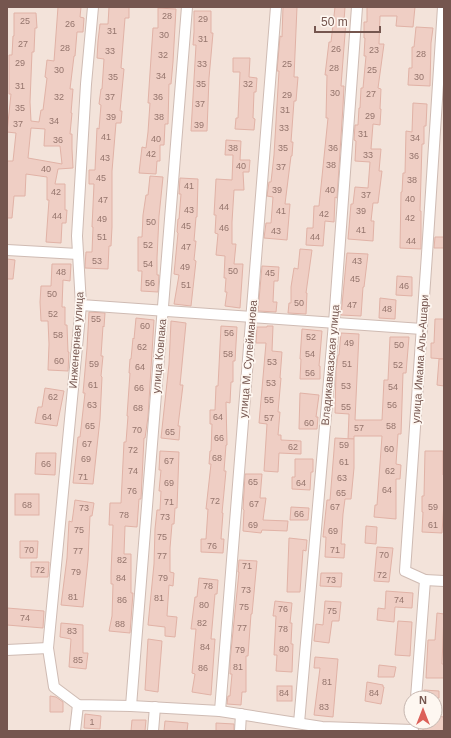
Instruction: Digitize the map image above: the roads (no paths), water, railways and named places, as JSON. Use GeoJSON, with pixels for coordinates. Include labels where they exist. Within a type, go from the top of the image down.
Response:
{"type":"FeatureCollection","features":[{"type":"Feature","properties":{"kind":"street","name":"Инженерная улица"},"geometry":{"type":"LineString","coordinates":[[78,705],[54,687],[48,648],[81,305],[77,236],[86,84],[93,7]]}},
{"type":"Feature","properties":{"kind":"street","name":"улица Ковпака"},"geometry":{"type":"LineString","coordinates":[[131,706],[187,7]]}},
{"type":"Feature","properties":{"kind":"street","name":"улица М. Сулейманова"},"geometry":{"type":"LineString","coordinates":[[220,711],[276,7]]}},
{"type":"Feature","properties":{"kind":"street","name":"Владикавказская улица"},"geometry":{"type":"LineString","coordinates":[[299,723],[334,323],[357,7]]}},
{"type":"Feature","properties":{"kind":"street","name":"улица Имама Аль-Ашари"},"geometry":{"type":"LineString","coordinates":[[425,580],[405,571],[443,7]]}},
{"type":"Feature","properties":{"kind":"street"},"geometry":{"type":"LineString","coordinates":[[7,250],[78,254]]}},
{"type":"Feature","properties":{"kind":"street"},"geometry":{"type":"LineString","coordinates":[[81,305],[422,329]]}},
{"type":"Feature","properties":{"kind":"street"},"geometry":{"type":"LineString","coordinates":[[417,690],[425,580],[444,581]]}},
{"type":"Feature","properties":{"kind":"street"},"geometry":{"type":"LineString","coordinates":[[7,650],[48,648]]}},
{"type":"Feature","properties":{"kind":"street"},"geometry":{"type":"LineString","coordinates":[[75,731],[78,705],[155,707],[220,711],[299,723],[322,729],[413,731]]}},
{"type":"Feature","properties":{"kind":"street"},"geometry":{"type":"LineString","coordinates":[[153,731],[155,707]]}},
{"type":"Feature","properties":{"kind":"street"},"geometry":{"type":"LineString","coordinates":[[240,731],[241,714]]}}]}
